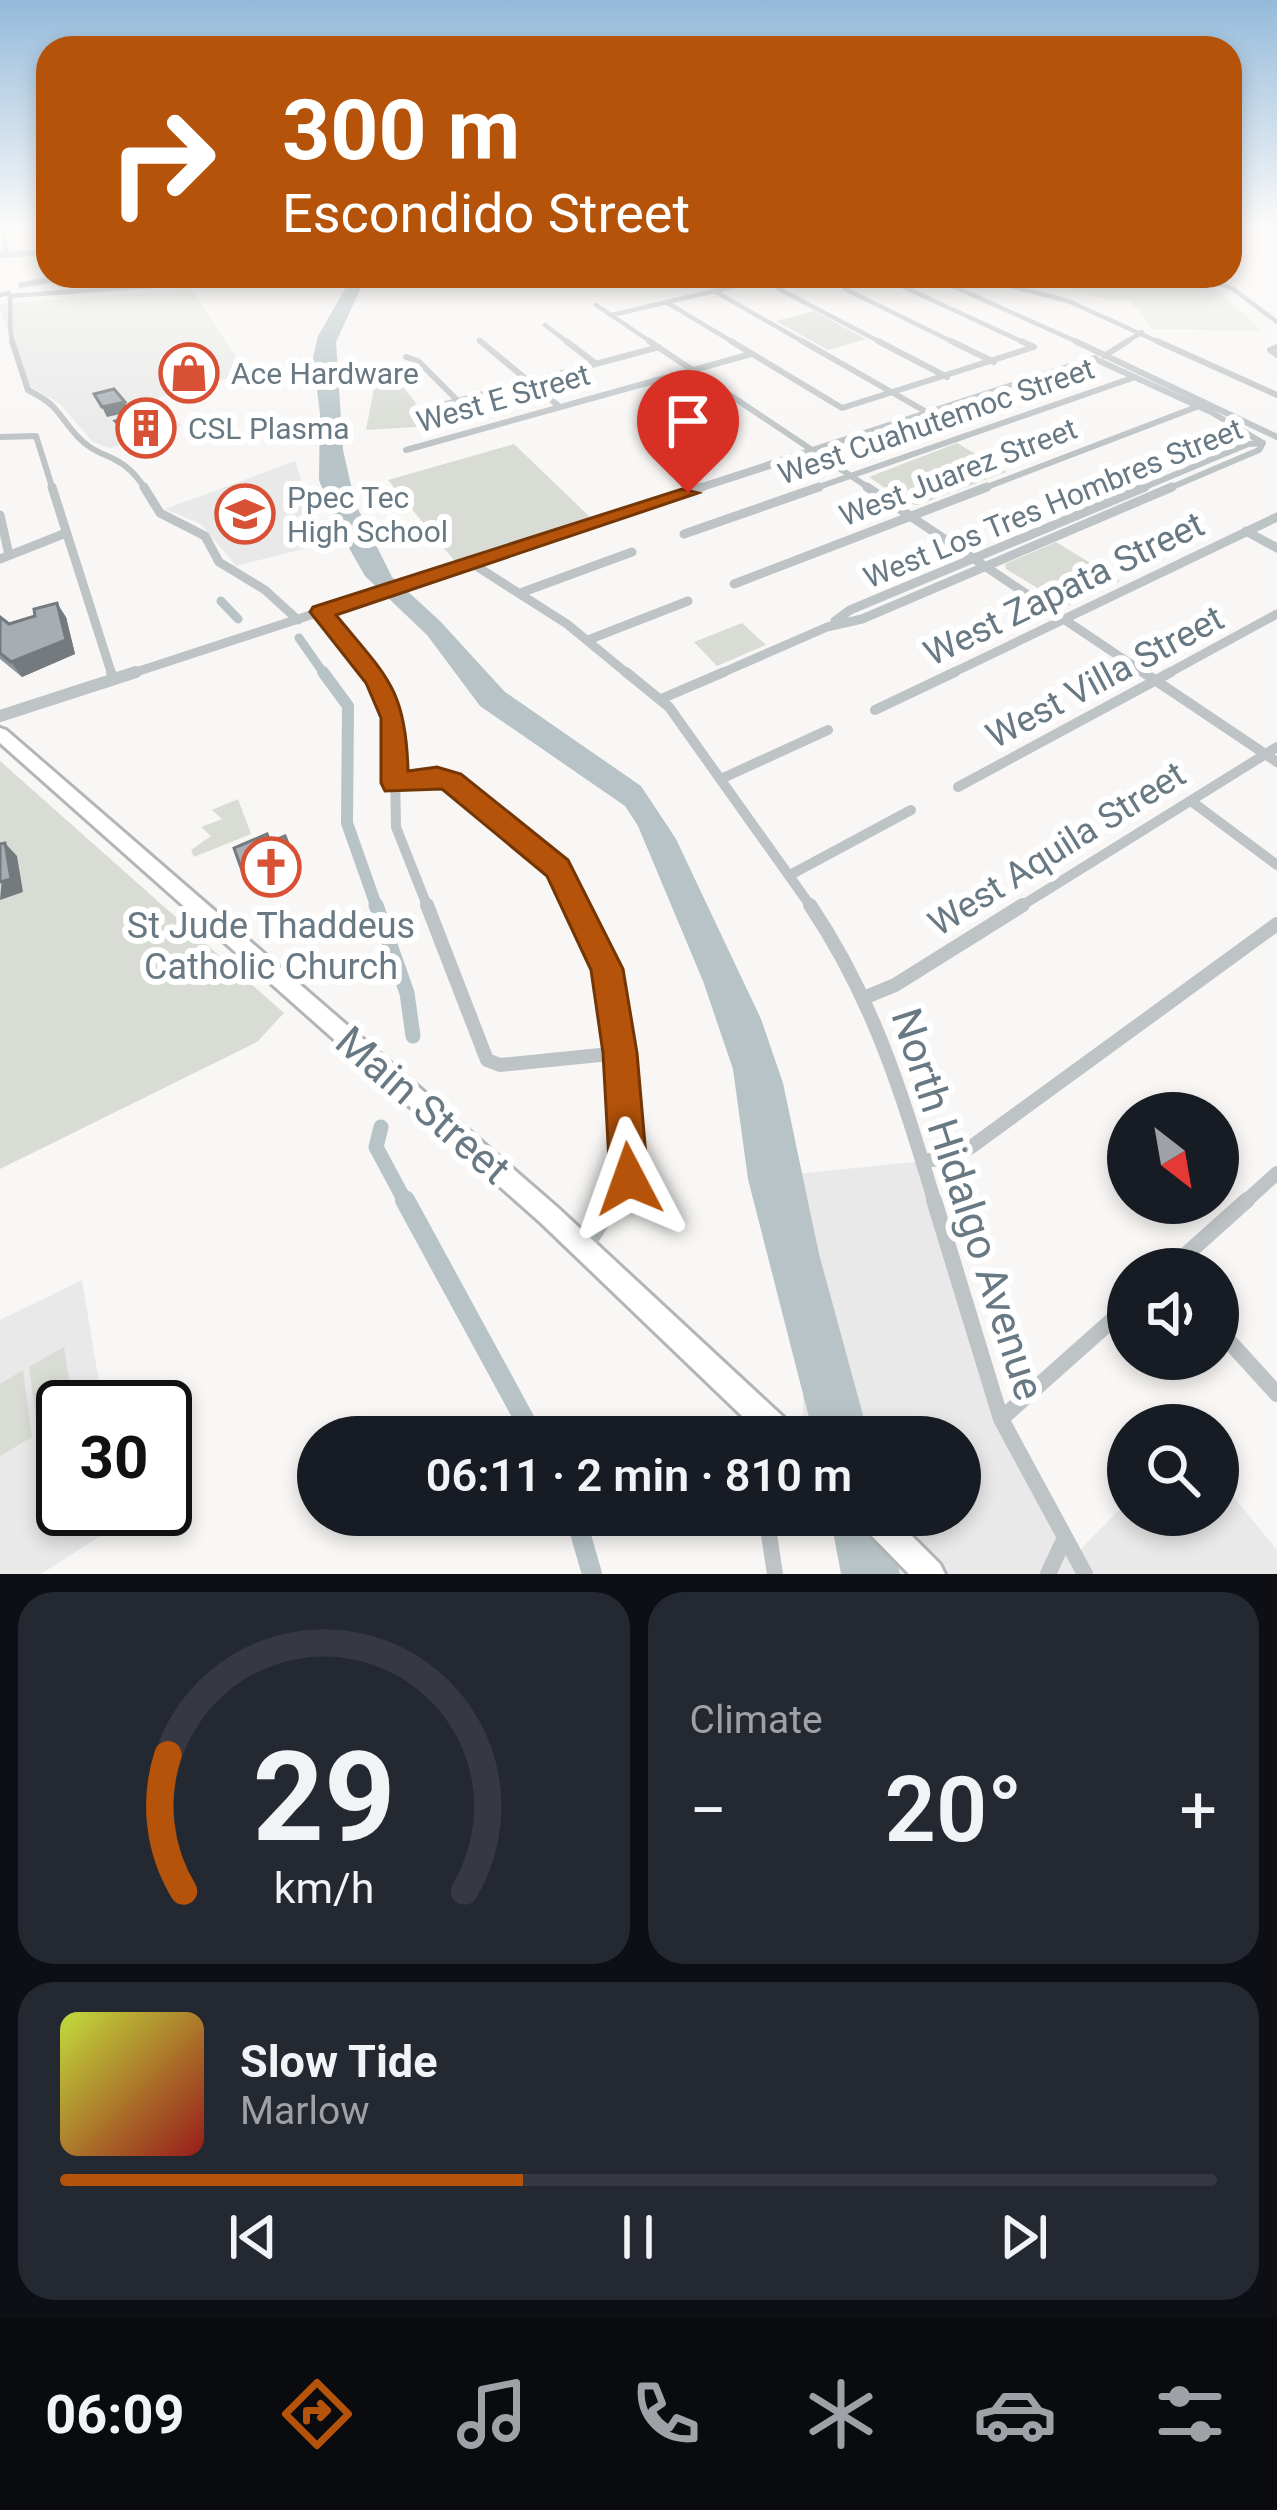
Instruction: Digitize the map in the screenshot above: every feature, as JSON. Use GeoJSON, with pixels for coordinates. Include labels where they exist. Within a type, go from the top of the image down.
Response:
{"type":"FeatureCollection","features":[{"type":"Feature","properties":{"kind":"highway","name":"Main Street"},"geometry":{"type":"LineString","coordinates":[[0,734],[585,1248],[762,1416]]}},
{"type":"Feature","properties":{"kind":"highway"},"geometry":{"type":"LineString","coordinates":[[894,1536],[930,1574]]}},
{"type":"Feature","properties":{"kind":"street"},"geometry":{"type":"LineString","coordinates":[[6,300],[7,325],[29,392],[57,405],[80,439],[131,466],[160,513],[205,536],[219,562],[262,588],[298,620]]}},
{"type":"Feature","properties":{"kind":"street"},"geometry":{"type":"LineString","coordinates":[[611,315],[672,300]]}},
{"type":"Feature","properties":{"kind":"street"},"geometry":{"type":"LineString","coordinates":[[732,300],[930,414]]}},
{"type":"Feature","properties":{"kind":"street"},"geometry":{"type":"LineString","coordinates":[[800,300],[946,377]]}},
{"type":"Feature","properties":{"kind":"street"},"geometry":{"type":"LineString","coordinates":[[868,300],[994,362]]}},
{"type":"Feature","properties":{"kind":"street"},"geometry":{"type":"LineString","coordinates":[[666,302],[842,408],[1034,346],[934,300]]}},
{"type":"Feature","properties":{"kind":"street"},"geometry":{"type":"LineString","coordinates":[[982,300],[1277,436]]}},
{"type":"Feature","properties":{"kind":"street"},"geometry":{"type":"LineString","coordinates":[[1064,300],[1277,395]]}},
{"type":"Feature","properties":{"kind":"street"},"geometry":{"type":"LineString","coordinates":[[1247,300],[1277,322]]}},
{"type":"Feature","properties":{"kind":"street"},"geometry":{"type":"LineString","coordinates":[[596,304],[1273,754]]}},
{"type":"Feature","properties":{"kind":"street"},"geometry":{"type":"LineString","coordinates":[[545,325],[596,363]]}},
{"type":"Feature","properties":{"kind":"street"},"geometry":{"type":"LineString","coordinates":[[0,716],[1101,357],[1142,332]]}},
{"type":"Feature","properties":{"kind":"street"},"geometry":{"type":"LineString","coordinates":[[479,340],[560,407]]}},
{"type":"Feature","properties":{"kind":"street"},"geometry":{"type":"LineString","coordinates":[[420,411],[659,347]]}},
{"type":"Feature","properties":{"kind":"street","name":"West E Street"},"geometry":{"type":"LineString","coordinates":[[406,450],[751,354]]}},
{"type":"Feature","properties":{"kind":"street"},"geometry":{"type":"LineString","coordinates":[[406,357],[418,361],[456,399]]}},
{"type":"Feature","properties":{"kind":"street"},"geometry":{"type":"LineString","coordinates":[[1101,357],[1263,443]]}},
{"type":"Feature","properties":{"kind":"street","name":"West Cuahutemoc Street"},"geometry":{"type":"LineString","coordinates":[[684,534],[1135,376]]}},
{"type":"Feature","properties":{"kind":"street","name":"West Juarez Street"},"geometry":{"type":"LineString","coordinates":[[734,584],[1199,406]]}},
{"type":"Feature","properties":{"kind":"street"},"geometry":{"type":"LineString","coordinates":[[0,437],[36,436],[113,679]]}},
{"type":"Feature","properties":{"kind":"street","name":"West Los Tres Hombres Street"},"geometry":{"type":"LineString","coordinates":[[827,627],[850,610],[1248,444],[1263,443]]}},
{"type":"Feature","properties":{"kind":"street","name":"West Los Tres Hombres Street"},"geometry":{"type":"LineString","coordinates":[[661,699],[827,627],[862,619],[987,566],[1259,450],[1263,443]]}},
{"type":"Feature","properties":{"kind":"street"},"geometry":{"type":"LineString","coordinates":[[0,515],[5,557],[66,533]]}},
{"type":"Feature","properties":{"kind":"street","name":"West Zapata Street"},"geometry":{"type":"LineString","coordinates":[[874,710],[1277,517]]}},
{"type":"Feature","properties":{"kind":"street"},"geometry":{"type":"LineString","coordinates":[[1246,532],[1277,548]]}},
{"type":"Feature","properties":{"kind":"street"},"geometry":{"type":"LineString","coordinates":[[523,592],[632,552]]}},
{"type":"Feature","properties":{"kind":"street","name":"North Hidalgo Avenue"},"geometry":{"type":"LineString","coordinates":[[473,564],[523,592],[661,699],[724,778],[866,997],[924,1161],[1001,1419],[1084,1574]]}},
{"type":"Feature","properties":{"kind":"street"},"geometry":{"type":"LineString","coordinates":[[588,640],[688,601]]}},
{"type":"Feature","properties":{"kind":"street"},"geometry":{"type":"LineString","coordinates":[[321,612],[376,680],[394,718],[400,840],[487,1060],[500,1065],[620,1053]]}},
{"type":"Feature","properties":{"kind":"street","name":"West Villa Street"},"geometry":{"type":"LineString","coordinates":[[958,787],[1277,614]]}},
{"type":"Feature","properties":{"kind":"street"},"geometry":{"type":"LineString","coordinates":[[724,778],[828,730]]}},
{"type":"Feature","properties":{"kind":"street","name":"West Aquila Street"},"geometry":{"type":"LineString","coordinates":[[866,997],[895,985],[1273,754]]}},
{"type":"Feature","properties":{"kind":"street"},"geometry":{"type":"LineString","coordinates":[[394,783],[437,777],[452,782],[551,859],[607,969],[620,1053],[629,1179],[585,1248]]}},
{"type":"Feature","properties":{"kind":"street"},"geometry":{"type":"LineString","coordinates":[[1191,801],[1277,865]]}},
{"type":"Feature","properties":{"kind":"street"},"geometry":{"type":"LineString","coordinates":[[790,875],[911,810]]}},
{"type":"Feature","properties":{"kind":"street"},"geometry":{"type":"LineString","coordinates":[[924,1161],[951,1157],[971,1147],[1277,924]]}},
{"type":"Feature","properties":{"kind":"street"},"geometry":{"type":"LineString","coordinates":[[1193,1248],[1277,1173]]}},
{"type":"Feature","properties":{"kind":"street"},"geometry":{"type":"LineString","coordinates":[[1001,1419],[1107,1325]]}},
{"type":"Feature","properties":{"kind":"street"},"geometry":{"type":"LineString","coordinates":[[1239,1352],[1277,1394]]}},
{"type":"Feature","properties":{"kind":"street"},"geometry":{"type":"LineString","coordinates":[[769,1536],[775,1574]]}},
{"type":"Feature","properties":{"kind":"street"},"geometry":{"type":"LineString","coordinates":[[1048,1574],[1064,1542]]}},
{"type":"Feature","properties":{"kind":"shaded area"},"geometry":{"type":"Polygon","coordinates":[[[199,300],[247,373],[156,398],[182,426],[110,448],[93,442],[60,404],[28,385],[0,304],[199,300]]]}},
{"type":"Feature","properties":{"kind":"shaded area"},"geometry":{"type":"Polygon","coordinates":[[[338,300],[355,300],[336,342],[343,450],[355,503],[392,577],[505,692],[641,786],[676,839],[761,1019],[783,1083],[819,1254],[863,1416],[809,1416],[748,1179],[733,1069],[703,981],[638,826],[625,806],[480,706],[427,635],[365,576],[337,527],[319,480],[320,414],[313,358],[318,336],[338,300]]]}},
{"type":"Feature","properties":{"kind":"shaded area"},"geometry":{"type":"Polygon","coordinates":[[[1229,300],[1261,331],[1153,329],[1130,301],[1112,301],[1229,300]]]}},
{"type":"Feature","properties":{"kind":"shaded area"},"geometry":{"type":"Polygon","coordinates":[[[814,311],[866,339],[828,350],[776,321],[814,311]]]}},
{"type":"Feature","properties":{"kind":"shaded area"},"geometry":{"type":"Polygon","coordinates":[[[378,367],[387,367],[416,403],[410,414],[428,416],[442,407],[452,418],[416,427],[366,430],[378,367]]]}},
{"type":"Feature","properties":{"kind":"shaded area"},"geometry":{"type":"Polygon","coordinates":[[[957,443],[1006,472],[918,505],[908,504],[869,477],[957,443]]]}},
{"type":"Feature","properties":{"kind":"shaded area"},"geometry":{"type":"Polygon","coordinates":[[[514,444],[592,519],[457,564],[388,480],[514,444]]]}},
{"type":"Feature","properties":{"kind":"shaded area","name":"Ppec Tec High School"},"geometry":{"type":"Polygon","coordinates":[[[295,461],[322,544],[236,566],[201,524],[165,509],[295,461]]]}},
{"type":"Feature","properties":{"kind":"shaded area"},"geometry":{"type":"Polygon","coordinates":[[[1056,542],[1120,581],[1067,606],[1006,569],[1005,564],[1056,542]]]}},
{"type":"Feature","properties":{"kind":"shaded area"},"geometry":{"type":"Polygon","coordinates":[[[742,623],[766,645],[717,666],[694,642],[742,623]]]}},
{"type":"Feature","properties":{"kind":"shaded area"},"geometry":{"type":"Polygon","coordinates":[[[0,761],[284,1013],[257,1042],[0,1169],[0,761]]]}},
{"type":"Feature","properties":{"kind":"shaded area"},"geometry":{"type":"Polygon","coordinates":[[[238,799],[251,834],[194,857],[191,850],[211,836],[201,827],[222,819],[212,810],[238,799]]]}},
{"type":"Feature","properties":{"kind":"shaded area"},"geometry":{"type":"Polygon","coordinates":[[[924,1161],[987,1383],[1074,1556],[1107,1522],[1107,1536],[1239,1536],[1239,1504],[1277,1550],[1277,1574],[900,1574],[894,1536],[981,1536],[981,1416],[803,1416],[803,1388],[748,1179],[924,1161]]]}},
{"type":"Feature","properties":{"kind":"shaded area"},"geometry":{"type":"Polygon","coordinates":[[[82,1280],[99,1380],[36,1380],[36,1536],[100,1536],[41,1574],[0,1574],[0,1320],[82,1280]]]}},
{"type":"Feature","properties":{"kind":"shaded area"},"geometry":{"type":"Polygon","coordinates":[[[64,1347],[69,1380],[36,1380],[36,1418],[29,1367],[64,1347]]]}},
{"type":"Feature","properties":{"kind":"shaded area"},"geometry":{"type":"Polygon","coordinates":[[[23,1370],[32,1437],[0,1456],[0,1384],[23,1370]]]}},
{"type":"Feature","properties":{"kind":"shaded area"},"geometry":{"type":"Polygon","coordinates":[[[834,1536],[894,1536],[900,1574],[841,1574],[834,1536]]]}},
{"type":"Feature","properties":{"kind":"building"},"geometry":{"type":"Polygon","coordinates":[[[114,389],[125,402],[102,407],[94,394],[114,389]]]}},
{"type":"Feature","properties":{"kind":"building"},"geometry":{"type":"Polygon","coordinates":[[[159,408],[167,416],[123,429],[115,421],[159,408]]]}},
{"type":"Feature","properties":{"kind":"building"},"geometry":{"type":"Polygon","coordinates":[[[57,603],[66,640],[11,662],[0,653],[0,617],[9,624],[35,616],[34,609],[57,603]]]}},
{"type":"Feature","properties":{"kind":"building","name":"St Jude Thaddeus Catholic Church"},"geometry":{"type":"Polygon","coordinates":[[[267,834],[270,842],[285,836],[294,858],[266,874],[264,870],[245,879],[234,848],[267,834]]]}},
{"type":"Feature","properties":{"kind":"building"},"geometry":{"type":"Polygon","coordinates":[[[5,843],[11,879],[0,882],[0,844],[5,843]]]}},
{"type":"Feature","properties":{"kind":"waterway"},"geometry":{"type":"LineString","coordinates":[[221,601],[238,619]]}},
{"type":"Feature","properties":{"kind":"waterway"},"geometry":{"type":"LineString","coordinates":[[299,638],[325,675]]}},
{"type":"Feature","properties":{"kind":"waterway"},"geometry":{"type":"LineString","coordinates":[[323,672],[348,706],[347,823],[377,908]]}},
{"type":"Feature","properties":{"kind":"waterway"},"geometry":{"type":"LineString","coordinates":[[376,905],[407,993],[413,1036]]}},
{"type":"Feature","properties":{"kind":"waterway"},"geometry":{"type":"LineString","coordinates":[[381,1127],[376,1147],[406,1203]]}},
{"type":"Feature","properties":{"kind":"waterway"},"geometry":{"type":"LineString","coordinates":[[405,1200],[523,1416]]}},
{"type":"Feature","properties":{"kind":"waterway"},"geometry":{"type":"LineString","coordinates":[[581,1536],[592,1574]]}},
{"type":"Feature","properties":{"kind":"place","name":"Ace Hardware"},"geometry":{"type":"Point","coordinates":[189,373]}},
{"type":"Feature","properties":{"kind":"place","name":"CSL Plasma"},"geometry":{"type":"Point","coordinates":[146,428]}},
{"type":"Feature","properties":{"kind":"place","name":"Ppec Tec High School"},"geometry":{"type":"Point","coordinates":[245,514]}},
{"type":"Feature","properties":{"kind":"place","name":"St Jude Thaddeus Catholic Church"},"geometry":{"type":"Point","coordinates":[271,867]}},
{"type":"Feature","properties":{"kind":"route"},"geometry":{"type":"LineString","coordinates":[[629,1179],[620,1053],[607,969],[558,868],[452,782],[437,777],[394,783],[394,718],[376,680],[321,612],[688,493]]}}]}
